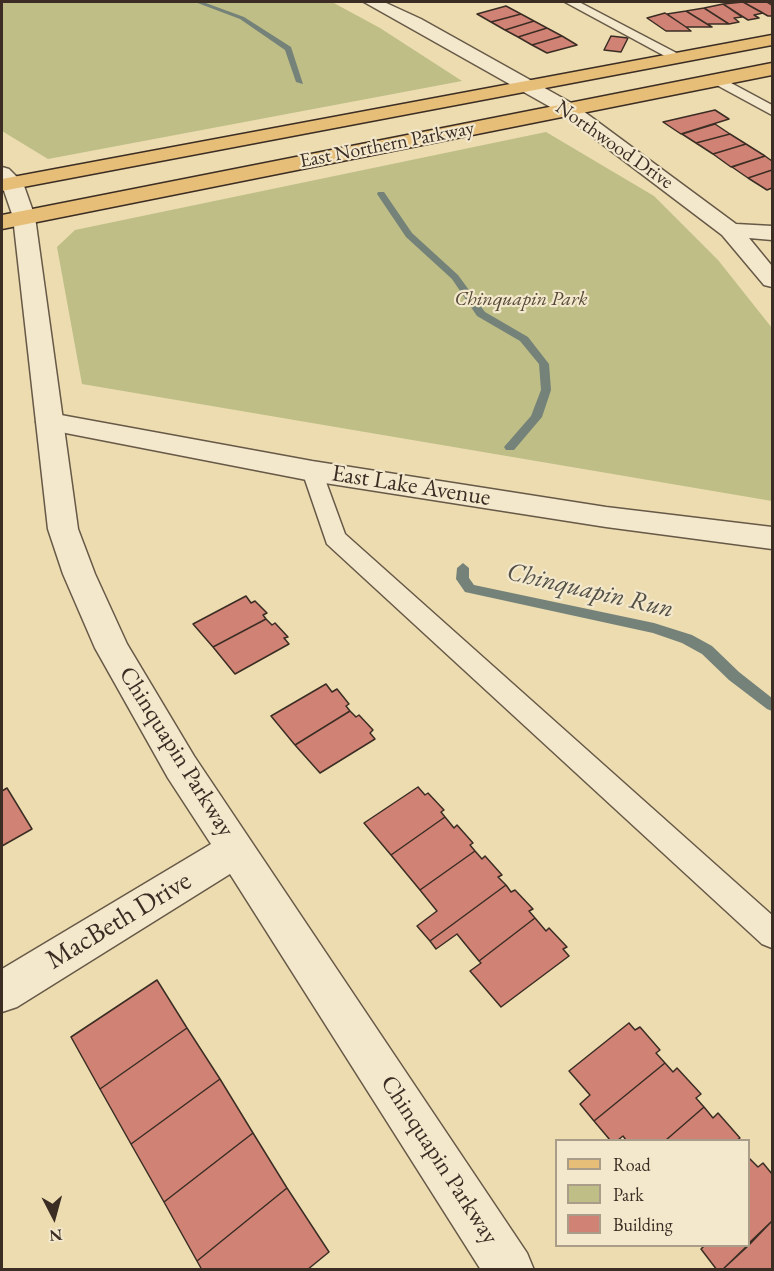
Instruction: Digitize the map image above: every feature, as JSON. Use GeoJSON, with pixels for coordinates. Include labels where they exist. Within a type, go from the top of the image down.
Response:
{"type":"FeatureCollection","features":[{"type":"Feature","properties":{"kind":"main road","name":"East Northern Parkway"},"geometry":{"type":"LineString","coordinates":[[5,180],[772,40]]}},
{"type":"Feature","properties":{"kind":"main road","name":"East Northern Parkway"},"geometry":{"type":"LineString","coordinates":[[13,220],[772,69]]}},
{"type":"Feature","properties":{"kind":"street","name":"Northwood Drive"},"geometry":{"type":"LineString","coordinates":[[372,2],[415,23],[521,86],[568,109],[730,230],[772,280]]}},
{"type":"Feature","properties":{"kind":"street","name":"Chinquapin Parkway"},"geometry":{"type":"LineString","coordinates":[[5,180],[50,422],[63,529],[79,574],[112,648],[182,767],[510,1269]]}},
{"type":"Feature","properties":{"kind":"street"},"geometry":{"type":"LineString","coordinates":[[730,230],[772,233]]}},
{"type":"Feature","properties":{"kind":"street","name":"East Lake Avenue"},"geometry":{"type":"LineString","coordinates":[[50,422],[312,471],[606,516],[772,538]]}},
{"type":"Feature","properties":{"kind":"street","name":"MacBeth Drive"},"geometry":{"type":"LineString","coordinates":[[2,992],[237,849]]}},
{"type":"Feature","properties":{"kind":"lane"},"geometry":{"type":"LineString","coordinates":[[575,4],[601,2]]}},
{"type":"Feature","properties":{"kind":"lane"},"geometry":{"type":"LineString","coordinates":[[575,4],[679,58]]}},
{"type":"Feature","properties":{"kind":"lane"},"geometry":{"type":"LineString","coordinates":[[718,80],[772,111]]}},
{"type":"Feature","properties":{"kind":"lane"},"geometry":{"type":"LineString","coordinates":[[312,471],[335,538],[772,934]]}},
{"type":"Feature","properties":{"kind":"green space"},"geometry":{"type":"Polygon","coordinates":[[[2,2],[332,2],[380,28],[462,81],[48,159],[2,131],[2,2]]]}},
{"type":"Feature","properties":{"kind":"green space","name":"Chinquapin Park"},"geometry":{"type":"Polygon","coordinates":[[[546,132],[654,196],[718,260],[772,328],[772,501],[82,384],[57,247],[75,230],[546,132]]]}},
{"type":"Feature","properties":{"kind":"building"},"geometry":{"type":"Polygon","coordinates":[[[743,2],[767,2],[772,5],[772,16],[768,16],[743,2]]]}},
{"type":"Feature","properties":{"kind":"building"},"geometry":{"type":"Polygon","coordinates":[[[743,2],[763,13],[754,15],[759,18],[748,20],[723,4],[743,2]]]}},
{"type":"Feature","properties":{"kind":"building"},"geometry":{"type":"Polygon","coordinates":[[[723,4],[742,17],[734,18],[739,22],[729,24],[704,8],[723,4]]]}},
{"type":"Feature","properties":{"kind":"building"},"geometry":{"type":"Polygon","coordinates":[[[506,6],[521,14],[491,22],[477,14],[506,6]]]}},
{"type":"Feature","properties":{"kind":"building"},"geometry":{"type":"Polygon","coordinates":[[[704,8],[729,24],[707,24],[686,11],[704,8]]]}},
{"type":"Feature","properties":{"kind":"building"},"geometry":{"type":"Polygon","coordinates":[[[686,11],[712,27],[686,27],[667,14],[686,11]]]}},
{"type":"Feature","properties":{"kind":"building"},"geometry":{"type":"Polygon","coordinates":[[[665,13],[691,31],[666,31],[647,18],[665,13]]]}},
{"type":"Feature","properties":{"kind":"building"},"geometry":{"type":"Polygon","coordinates":[[[521,14],[534,21],[505,30],[491,22],[521,14]]]}},
{"type":"Feature","properties":{"kind":"building"},"geometry":{"type":"Polygon","coordinates":[[[534,21],[547,28],[518,37],[505,30],[534,21]]]}},
{"type":"Feature","properties":{"kind":"building"},"geometry":{"type":"Polygon","coordinates":[[[547,28],[562,36],[532,45],[518,37],[547,28]]]}},
{"type":"Feature","properties":{"kind":"building"},"geometry":{"type":"Polygon","coordinates":[[[562,36],[577,45],[547,53],[532,45],[562,36]]]}},
{"type":"Feature","properties":{"kind":"building"},"geometry":{"type":"Polygon","coordinates":[[[611,36],[628,38],[621,52],[604,50],[611,36]]]}},
{"type":"Feature","properties":{"kind":"building"},"geometry":{"type":"Polygon","coordinates":[[[715,110],[729,119],[681,134],[663,122],[715,110]]]}},
{"type":"Feature","properties":{"kind":"building"},"geometry":{"type":"Polygon","coordinates":[[[715,124],[730,134],[696,143],[682,134],[715,124]]]}},
{"type":"Feature","properties":{"kind":"building"},"geometry":{"type":"Polygon","coordinates":[[[730,134],[746,144],[713,154],[696,143],[730,134]]]}},
{"type":"Feature","properties":{"kind":"building"},"geometry":{"type":"Polygon","coordinates":[[[746,144],[765,156],[731,167],[713,154],[746,144]]]}},
{"type":"Feature","properties":{"kind":"building"},"geometry":{"type":"Polygon","coordinates":[[[765,156],[772,161],[772,170],[748,178],[732,167],[765,156]]]}},
{"type":"Feature","properties":{"kind":"building"},"geometry":{"type":"Polygon","coordinates":[[[772,170],[772,188],[767,190],[748,178],[772,170]]]}},
{"type":"Feature","properties":{"kind":"building"},"geometry":{"type":"Polygon","coordinates":[[[246,596],[251,603],[255,601],[267,613],[263,615],[266,619],[213,647],[193,624],[246,596]]]}},
{"type":"Feature","properties":{"kind":"building"},"geometry":{"type":"Polygon","coordinates":[[[266,619],[272,625],[275,623],[288,637],[284,638],[289,644],[235,674],[213,647],[266,619]]]}},
{"type":"Feature","properties":{"kind":"building"},"geometry":{"type":"Polygon","coordinates":[[[326,684],[332,692],[337,689],[349,704],[346,706],[350,711],[295,745],[271,716],[326,684]]]}},
{"type":"Feature","properties":{"kind":"building"},"geometry":{"type":"Polygon","coordinates":[[[350,711],[356,717],[359,715],[373,730],[370,733],[375,739],[320,773],[295,745],[350,711]]]}},
{"type":"Feature","properties":{"kind":"building"},"geometry":{"type":"Polygon","coordinates":[[[418,787],[425,795],[428,793],[444,810],[441,812],[445,817],[391,855],[364,823],[418,787]]]}},
{"type":"Feature","properties":{"kind":"building"},"geometry":{"type":"Polygon","coordinates":[[[7,788],[32,829],[2,846],[2,791],[7,788]]]}},
{"type":"Feature","properties":{"kind":"building"},"geometry":{"type":"Polygon","coordinates":[[[445,817],[454,828],[457,825],[473,843],[470,845],[475,851],[420,890],[391,855],[445,817]]]}},
{"type":"Feature","properties":{"kind":"building"},"geometry":{"type":"Polygon","coordinates":[[[475,851],[482,859],[485,856],[502,875],[498,877],[506,885],[430,941],[417,926],[437,911],[420,890],[475,851]]]}},
{"type":"Feature","properties":{"kind":"building"},"geometry":{"type":"Polygon","coordinates":[[[506,885],[511,892],[515,890],[533,909],[529,911],[535,918],[479,961],[457,934],[436,949],[430,941],[506,885]]]}},
{"type":"Feature","properties":{"kind":"building"},"geometry":{"type":"Polygon","coordinates":[[[535,918],[546,931],[549,928],[567,947],[563,949],[569,956],[501,1007],[470,971],[481,963],[479,961],[535,918]]]}},
{"type":"Feature","properties":{"kind":"building"},"geometry":{"type":"Polygon","coordinates":[[[157,980],[187,1028],[100,1089],[71,1037],[157,980]]]}},
{"type":"Feature","properties":{"kind":"building"},"geometry":{"type":"Polygon","coordinates":[[[629,1023],[635,1030],[640,1027],[660,1050],[656,1053],[665,1063],[594,1121],[580,1104],[590,1095],[569,1071],[629,1023]]]}},
{"type":"Feature","properties":{"kind":"building"},"geometry":{"type":"Polygon","coordinates":[[[187,1028],[220,1079],[131,1144],[100,1089],[187,1028]]]}},
{"type":"Feature","properties":{"kind":"building"},"geometry":{"type":"Polygon","coordinates":[[[665,1063],[673,1072],[677,1068],[701,1094],[696,1098],[704,1107],[667,1139],[625,1139],[623,1136],[619,1139],[609,1139],[594,1121],[665,1063]]]}},
{"type":"Feature","properties":{"kind":"building"},"geometry":{"type":"Polygon","coordinates":[[[220,1079],[253,1133],[164,1202],[131,1144],[220,1079]]]}},
{"type":"Feature","properties":{"kind":"building"},"geometry":{"type":"Polygon","coordinates":[[[704,1107],[713,1118],[718,1113],[740,1138],[738,1139],[667,1139],[704,1107]]]}},
{"type":"Feature","properties":{"kind":"building"},"geometry":{"type":"Polygon","coordinates":[[[253,1133],[287,1188],[197,1261],[164,1202],[253,1133]]]}},
{"type":"Feature","properties":{"kind":"building"},"geometry":{"type":"Polygon","coordinates":[[[750,1159],[758,1167],[763,1163],[772,1174],[772,1221],[750,1242],[750,1159]]]}},
{"type":"Feature","properties":{"kind":"building"},"geometry":{"type":"Polygon","coordinates":[[[287,1188],[329,1252],[307,1270],[202,1270],[197,1261],[287,1188]]]}},
{"type":"Feature","properties":{"kind":"building"},"geometry":{"type":"Polygon","coordinates":[[[772,1221],[772,1270],[722,1270],[747,1247],[750,1247],[750,1244],[772,1221]]]}},
{"type":"Feature","properties":{"kind":"building"},"geometry":{"type":"Polygon","coordinates":[[[703,1247],[746,1247],[722,1270],[717,1270],[701,1249],[703,1247]]]}},
{"type":"Feature","properties":{"kind":"waterway","name":"Chinquapin Run"},"geometry":{"type":"LineString","coordinates":[[198,2],[242,18],[288,49],[300,82]]}},
{"type":"Feature","properties":{"kind":"waterway","name":"Chinquapin Run"},"geometry":{"type":"LineString","coordinates":[[381,194],[409,235],[455,277],[481,314],[524,339],[544,364],[546,390],[536,417],[510,447]]}},
{"type":"Feature","properties":{"kind":"waterway","name":"Chinquapin Run"},"geometry":{"type":"LineString","coordinates":[[463,568],[462,579],[470,589],[654,628],[687,639],[707,650],[734,676],[772,705]]}}]}
